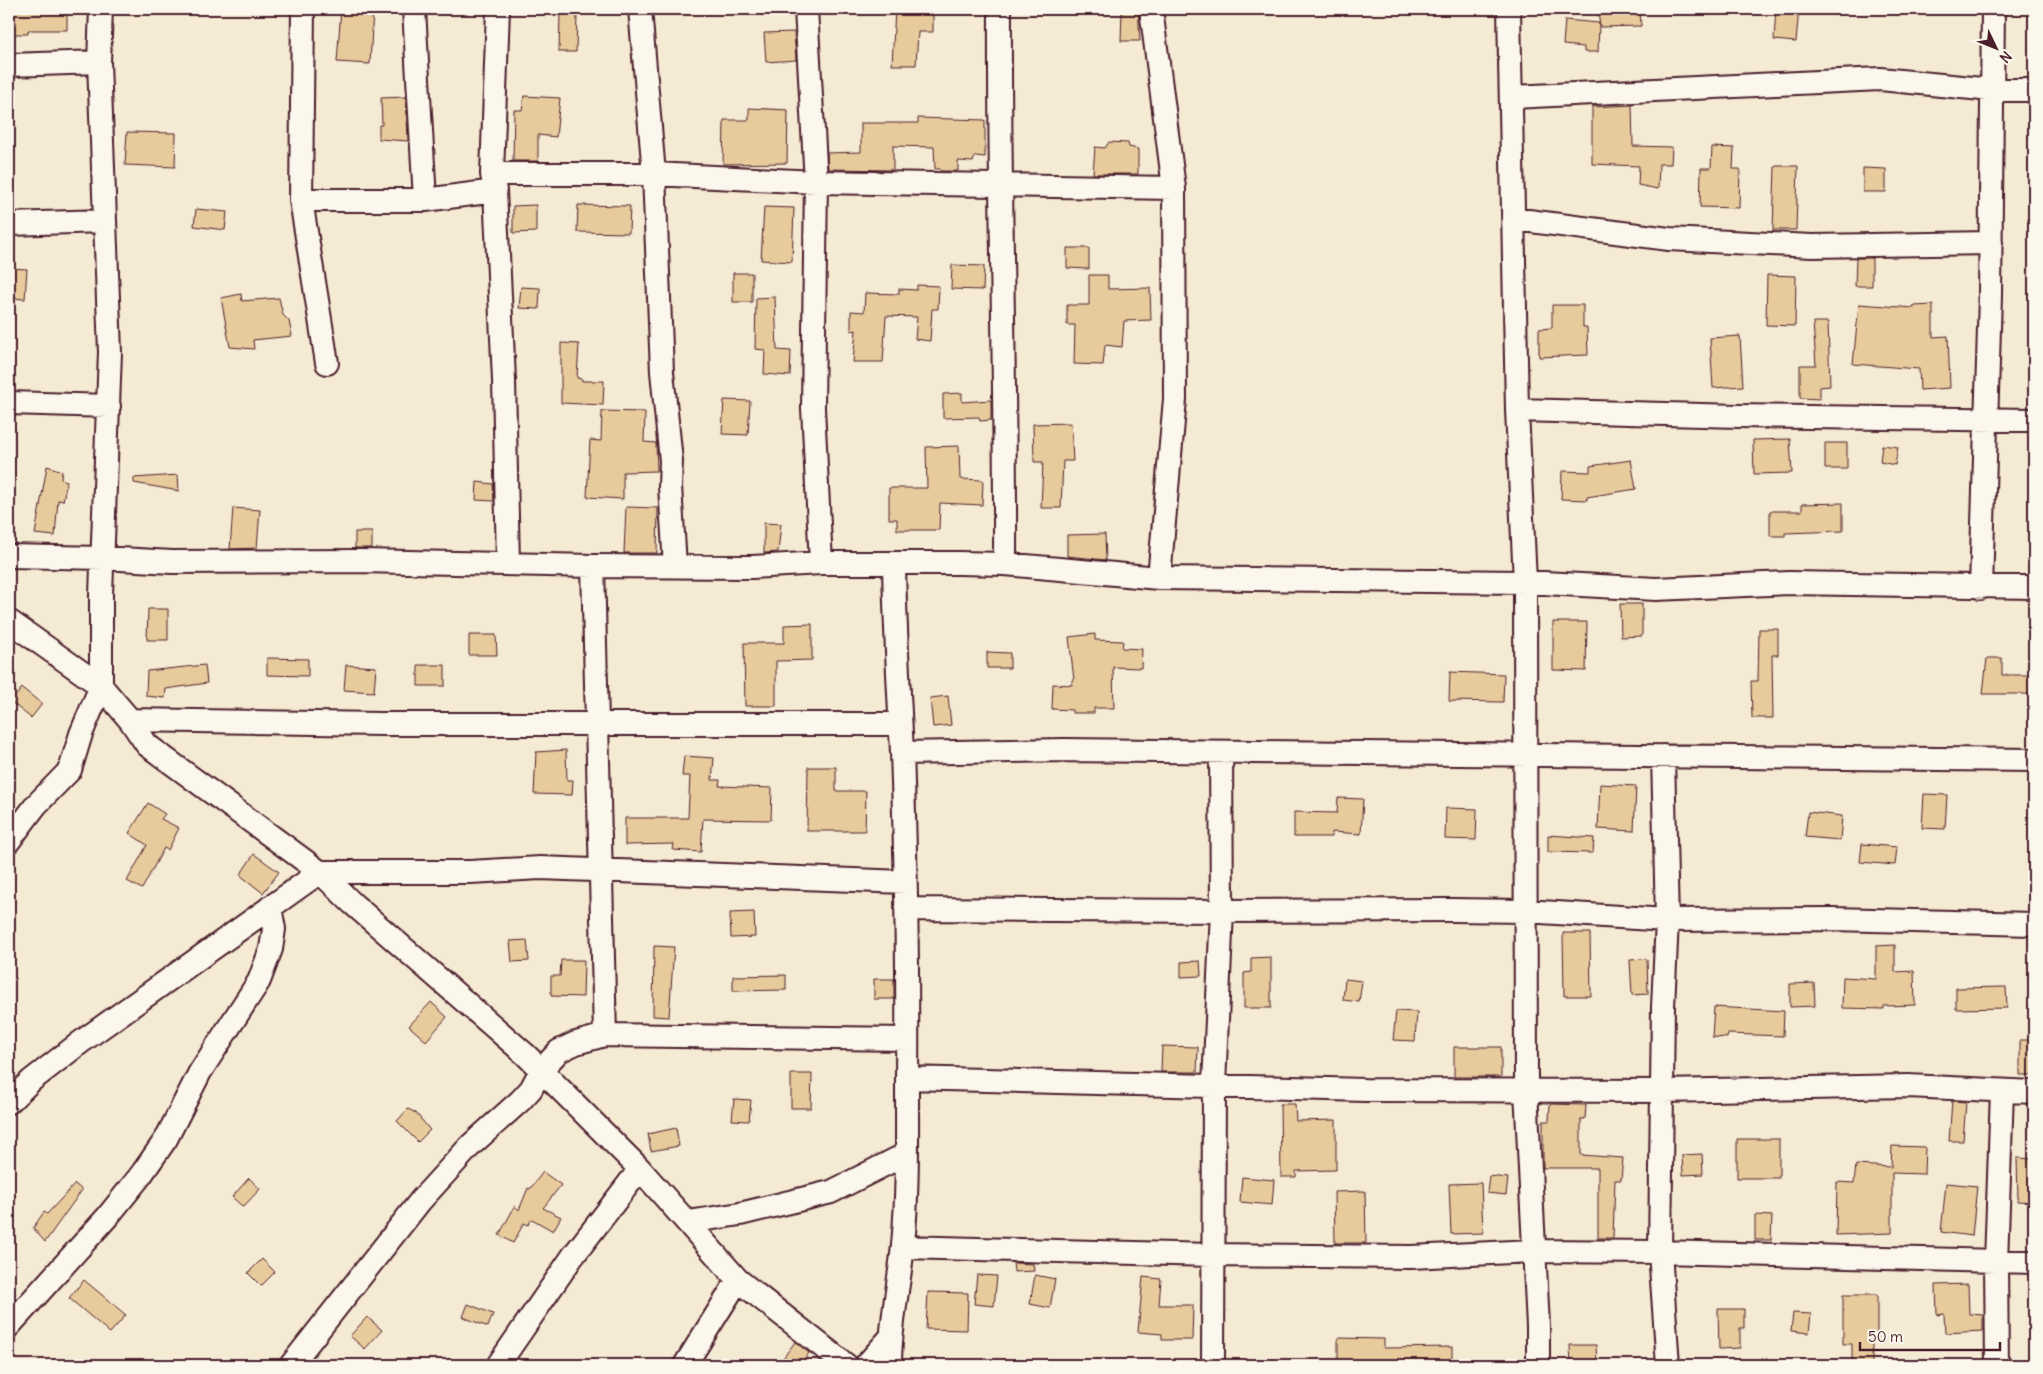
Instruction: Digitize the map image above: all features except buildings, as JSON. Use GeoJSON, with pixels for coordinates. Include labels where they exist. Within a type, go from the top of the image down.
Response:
{"type":"FeatureCollection","features":[{"type":"Feature","properties":{"kind":"street"},"geometry":{"type":"LineString","coordinates":[[9,842],[36,804],[70,770],[81,734],[101,686],[110,352],[99,62],[101,9]]}},
{"type":"Feature","properties":{"kind":"street"},"geometry":{"type":"LineString","coordinates":[[303,9],[301,200],[327,363]]}},
{"type":"Feature","properties":{"kind":"street"},"geometry":{"type":"LineString","coordinates":[[414,9],[425,200]]}},
{"type":"Feature","properties":{"kind":"street"},"geometry":{"type":"LineString","coordinates":[[498,9],[493,182],[504,380],[508,564]]}},
{"type":"Feature","properties":{"kind":"street"},"geometry":{"type":"LineString","coordinates":[[640,9],[654,174],[662,372],[671,461],[670,486],[675,566]]}},
{"type":"Feature","properties":{"kind":"street"},"geometry":{"type":"LineString","coordinates":[[806,9],[816,182],[813,408],[821,563]]}},
{"type":"Feature","properties":{"kind":"street"},"geometry":{"type":"LineString","coordinates":[[1000,9],[1000,186],[1005,395],[1005,564]]}},
{"type":"Feature","properties":{"kind":"street"},"geometry":{"type":"LineString","coordinates":[[1151,9],[1174,188],[1174,399],[1159,578]]}},
{"type":"Feature","properties":{"kind":"street"},"geometry":{"type":"LineString","coordinates":[[1509,9],[1517,410],[1525,582],[1526,1090],[1538,1326],[1538,1365]]}},
{"type":"Feature","properties":{"kind":"street"},"geometry":{"type":"LineString","coordinates":[[1981,588],[1991,243],[1993,9]]}},
{"type":"Feature","properties":{"kind":"street"},"geometry":{"type":"LineString","coordinates":[[9,65],[99,62]]}},
{"type":"Feature","properties":{"kind":"street"},"geometry":{"type":"LineString","coordinates":[[1511,97],[1880,79],[1992,90],[2034,90]]}},
{"type":"Feature","properties":{"kind":"street"},"geometry":{"type":"LineString","coordinates":[[301,200],[425,200],[493,182],[654,174],[816,182],[1174,188]]}},
{"type":"Feature","properties":{"kind":"street"},"geometry":{"type":"LineString","coordinates":[[1514,219],[1669,239],[1726,242],[1812,246],[1991,243]]}},
{"type":"Feature","properties":{"kind":"street"},"geometry":{"type":"LineString","coordinates":[[9,224],[104,221]]}},
{"type":"Feature","properties":{"kind":"street"},"geometry":{"type":"LineString","coordinates":[[9,403],[109,406]]}},
{"type":"Feature","properties":{"kind":"street"},"geometry":{"type":"LineString","coordinates":[[1517,410],[1738,416],[2034,420]]}},
{"type":"Feature","properties":{"kind":"street"},"geometry":{"type":"LineString","coordinates":[[9,556],[172,562],[593,566],[752,567],[875,562],[894,564],[1005,564],[1159,578],[1525,582],[1656,589],[1789,583],[1981,588],[2034,587]]}},
{"type":"Feature","properties":{"kind":"street"},"geometry":{"type":"LineString","coordinates":[[890,1365],[890,1338],[903,1247],[907,1078],[906,909],[894,564]]}},
{"type":"Feature","properties":{"kind":"street"},"geometry":{"type":"LineString","coordinates":[[593,566],[605,1035]]}},
{"type":"Feature","properties":{"kind":"street"},"geometry":{"type":"LineString","coordinates":[[9,621],[101,686],[130,720],[147,745],[320,872],[352,903],[541,1070],[640,1169],[738,1280],[846,1365]]}},
{"type":"Feature","properties":{"kind":"street"},"geometry":{"type":"LineString","coordinates":[[130,720],[381,724],[900,724]]}},
{"type":"Feature","properties":{"kind":"street"},"geometry":{"type":"LineString","coordinates":[[902,752],[1064,750],[2034,760]]}},
{"type":"Feature","properties":{"kind":"street"},"geometry":{"type":"LineString","coordinates":[[1212,1365],[1214,1085],[1222,911],[1221,753]]}},
{"type":"Feature","properties":{"kind":"street"},"geometry":{"type":"LineString","coordinates":[[1663,756],[1667,920],[1660,1252],[1668,1365]]}},
{"type":"Feature","properties":{"kind":"street"},"geometry":{"type":"LineString","coordinates":[[9,1102],[32,1080],[81,1042],[320,872],[470,872],[540,868],[600,872],[905,882]]}},
{"type":"Feature","properties":{"kind":"street"},"geometry":{"type":"LineString","coordinates":[[9,1326],[108,1216],[141,1175],[166,1139],[200,1072],[259,981],[271,949],[274,929],[270,907]]}},
{"type":"Feature","properties":{"kind":"street"},"geometry":{"type":"LineString","coordinates":[[906,909],[1453,910],[1525,911],[1667,920],[1832,919],[2034,924]]}},
{"type":"Feature","properties":{"kind":"street"},"geometry":{"type":"LineString","coordinates":[[292,1365],[421,1200],[472,1145],[520,1101],[531,1089],[541,1070],[559,1051],[576,1043],[605,1035],[907,1039]]}},
{"type":"Feature","properties":{"kind":"street"},"geometry":{"type":"LineString","coordinates":[[907,1078],[1365,1090],[1662,1091],[1908,1086],[2034,1092]]}},
{"type":"Feature","properties":{"kind":"street"},"geometry":{"type":"LineString","coordinates":[[1997,1365],[1996,1262],[2002,1091]]}},
{"type":"Feature","properties":{"kind":"street"},"geometry":{"type":"LineString","coordinates":[[688,1222],[740,1214],[831,1192],[906,1154]]}},
{"type":"Feature","properties":{"kind":"street"},"geometry":{"type":"LineString","coordinates":[[498,1365],[573,1256],[640,1169]]}},
{"type":"Feature","properties":{"kind":"street"},"geometry":{"type":"LineString","coordinates":[[903,1247],[1212,1255],[1411,1257],[1534,1251],[1660,1252],[2034,1262]]}},
{"type":"Feature","properties":{"kind":"street"},"geometry":{"type":"LineString","coordinates":[[685,1365],[738,1280]]}},
{"type":"Feature","properties":{"kind":"street"},"geometry":{"type":"LineString","coordinates":[[866,1365],[890,1338]]}}]}
